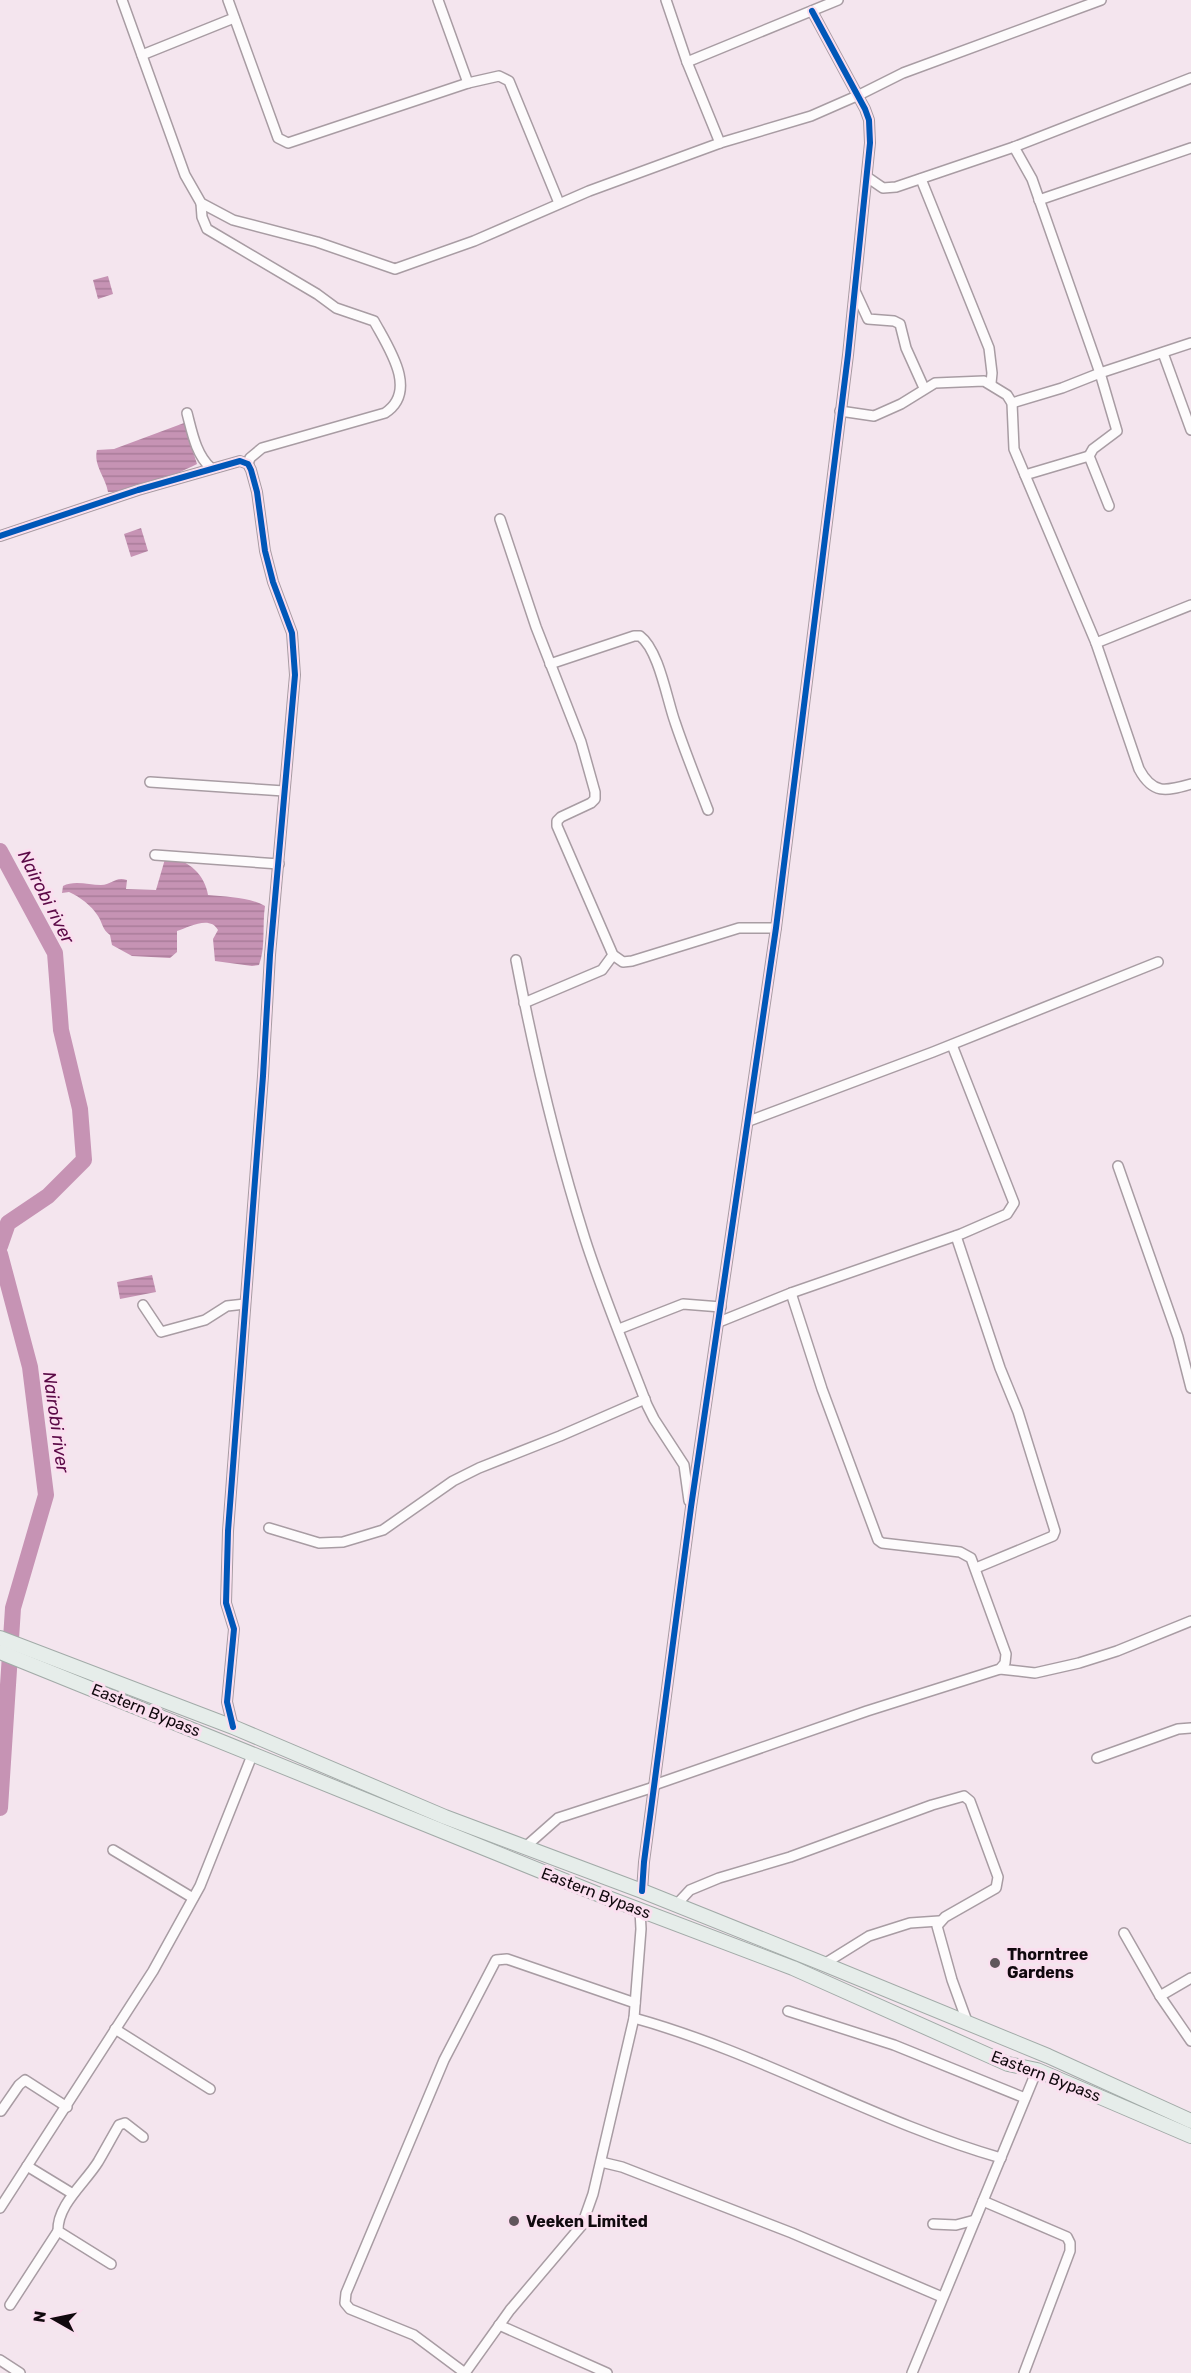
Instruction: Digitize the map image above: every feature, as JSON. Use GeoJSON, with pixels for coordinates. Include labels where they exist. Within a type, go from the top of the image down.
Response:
{"type":"FeatureCollection","features":[{"type":"Feature","properties":{"kind":"main road","name":"Eastern Bypass"},"geometry":{"type":"LineString","coordinates":[[0,1638],[233,1727],[424,1809],[642,1891],[824,1964],[1048,2056],[1191,2121]]}},
{"type":"Feature","properties":{"kind":"main road","name":"Eastern Bypass"},"geometry":{"type":"LineString","coordinates":[[0,1652],[640,1910],[793,1968],[1008,2064],[1037,2070],[1191,2136]]}},
{"type":"Feature","properties":{"kind":"street"},"geometry":{"type":"LineString","coordinates":[[122,0],[185,175],[201,203],[202,217],[207,229],[317,294],[336,308],[374,321],[400,374],[401,387],[398,398],[393,408],[385,413],[270,445],[255,453],[248,464]]}},
{"type":"Feature","properties":{"kind":"street"},"geometry":{"type":"LineString","coordinates":[[228,0],[266,109],[278,138],[282,141],[288,143],[492,76],[505,77],[509,81],[559,203]]}},
{"type":"Feature","properties":{"kind":"street"},"geometry":{"type":"LineString","coordinates":[[438,0],[468,83]]}},
{"type":"Feature","properties":{"kind":"street"},"geometry":{"type":"LineString","coordinates":[[666,0],[687,62],[720,143]]}},
{"type":"Feature","properties":{"kind":"street"},"geometry":{"type":"LineString","coordinates":[[687,62],[836,0]]}},
{"type":"Feature","properties":{"kind":"street"},"geometry":{"type":"LineString","coordinates":[[201,203],[233,220],[317,242],[395,269],[474,241],[559,203],[720,143],[811,116],[903,72],[1101,0]]}},
{"type":"Feature","properties":{"kind":"street"},"geometry":{"type":"LineString","coordinates":[[642,1891],[691,1507],[776,928],[855,291],[867,177],[869,120],[858,95],[812,11]]}},
{"type":"Feature","properties":{"kind":"street"},"geometry":{"type":"LineString","coordinates":[[142,55],[234,18]]}},
{"type":"Feature","properties":{"kind":"street"},"geometry":{"type":"LineString","coordinates":[[865,194],[883,188],[896,187],[1014,147],[1191,78]]}},
{"type":"Feature","properties":{"kind":"street"},"geometry":{"type":"LineString","coordinates":[[1014,147],[1029,173],[1039,200],[1100,372],[1117,431],[1093,449],[1089,456],[1025,475]]}},
{"type":"Feature","properties":{"kind":"street"},"geometry":{"type":"LineString","coordinates":[[1039,200],[1191,148]]}},
{"type":"Feature","properties":{"kind":"street"},"geometry":{"type":"LineString","coordinates":[[867,177],[883,188]]}},
{"type":"Feature","properties":{"kind":"street"},"geometry":{"type":"LineString","coordinates":[[921,179],[989,348],[991,383]]}},
{"type":"Feature","properties":{"kind":"street"},"geometry":{"type":"LineString","coordinates":[[855,291],[868,319],[894,321],[900,324],[906,348],[924,388]]}},
{"type":"Feature","properties":{"kind":"street"},"geometry":{"type":"LineString","coordinates":[[1012,403],[1191,343]]}},
{"type":"Feature","properties":{"kind":"street"},"geometry":{"type":"LineString","coordinates":[[1163,353],[1191,430]]}},
{"type":"Feature","properties":{"kind":"street"},"geometry":{"type":"LineString","coordinates":[[840,411],[874,416],[901,404],[935,383],[984,381],[991,383],[1007,395],[1012,403],[1014,449],[1096,644],[1139,769],[1146,782],[1160,789],[1171,790],[1191,784]]}},
{"type":"Feature","properties":{"kind":"street"},"geometry":{"type":"LineString","coordinates":[[187,413],[199,453],[211,468]]}},
{"type":"Feature","properties":{"kind":"street"},"geometry":{"type":"LineString","coordinates":[[1089,456],[1109,506]]}},
{"type":"Feature","properties":{"kind":"street"},"geometry":{"type":"LineString","coordinates":[[0,536],[211,468],[240,461],[248,464],[251,470],[265,551],[273,582],[292,633],[295,656],[270,955],[226,1583],[226,1603],[234,1629],[227,1702],[233,1727]]}},
{"type":"Feature","properties":{"kind":"street"},"geometry":{"type":"LineString","coordinates":[[500,519],[536,627],[581,742],[595,792],[595,799],[591,803],[557,821],[613,955],[623,962],[632,961],[739,928],[776,928]]}},
{"type":"Feature","properties":{"kind":"street"},"geometry":{"type":"LineString","coordinates":[[1096,644],[1191,605]]}},
{"type":"Feature","properties":{"kind":"street"},"geometry":{"type":"LineString","coordinates":[[550,664],[634,636],[640,636],[646,640],[660,671],[674,720],[708,810]]}},
{"type":"Feature","properties":{"kind":"street"},"geometry":{"type":"LineString","coordinates":[[150,782],[284,791]]}},
{"type":"Feature","properties":{"kind":"street"},"geometry":{"type":"LineString","coordinates":[[155,855],[279,864]]}},
{"type":"Feature","properties":{"kind":"street"},"geometry":{"type":"LineString","coordinates":[[524,1003],[602,970],[613,955]]}},
{"type":"Feature","properties":{"kind":"street"},"geometry":{"type":"LineString","coordinates":[[516,960],[534,1053],[585,1240],[645,1399],[654,1419],[684,1465],[691,1507]]}},
{"type":"Feature","properties":{"kind":"street"},"geometry":{"type":"LineString","coordinates":[[749,1121],[1158,962]]}},
{"type":"Feature","properties":{"kind":"street"},"geometry":{"type":"LineString","coordinates":[[719,1322],[791,1293],[956,1236],[1007,1214],[1014,1203],[952,1044]]}},
{"type":"Feature","properties":{"kind":"street"},"geometry":{"type":"LineString","coordinates":[[1118,1166],[1178,1336],[1191,1388]]}},
{"type":"Feature","properties":{"kind":"street"},"geometry":{"type":"LineString","coordinates":[[956,1236],[1000,1368],[1018,1412],[1055,1531],[1053,1536],[976,1568]]}},
{"type":"Feature","properties":{"kind":"street"},"geometry":{"type":"LineString","coordinates":[[791,1293],[822,1389],[878,1540],[882,1543],[960,1552],[971,1558],[1006,1654],[1005,1663],[1000,1669]]}},
{"type":"Feature","properties":{"kind":"street"},"geometry":{"type":"LineString","coordinates":[[143,1305],[161,1332],[167,1332],[205,1320],[227,1306],[245,1304]]}},
{"type":"Feature","properties":{"kind":"street"},"geometry":{"type":"LineString","coordinates":[[619,1329],[683,1304],[721,1307]]}},
{"type":"Feature","properties":{"kind":"street"},"geometry":{"type":"LineString","coordinates":[[269,1528],[319,1543],[343,1542],[383,1530],[453,1481],[479,1468],[645,1399]]}},
{"type":"Feature","properties":{"kind":"street"},"geometry":{"type":"LineString","coordinates":[[524,1848],[558,1818],[867,1712],[1000,1669],[1035,1672],[1079,1663],[1117,1651],[1191,1621]]}},
{"type":"Feature","properties":{"kind":"street"},"geometry":{"type":"LineString","coordinates":[[1097,1758],[1178,1729],[1191,1728]]}},
{"type":"Feature","properties":{"kind":"street"},"geometry":{"type":"LineString","coordinates":[[0,2208],[153,1971],[193,1898],[230,1814],[253,1753]]}},
{"type":"Feature","properties":{"kind":"street"},"geometry":{"type":"LineString","coordinates":[[676,1905],[690,1890],[719,1878],[790,1857],[932,1805],[964,1796],[970,1801],[998,1877],[996,1888],[939,1922],[910,1923],[870,1936],[824,1964]]}},
{"type":"Feature","properties":{"kind":"street"},"geometry":{"type":"LineString","coordinates":[[113,1850],[193,1898]]}},
{"type":"Feature","properties":{"kind":"street"},"geometry":{"type":"LineString","coordinates":[[635,2003],[507,1959],[496,1960],[444,2060],[346,2293],[345,2303],[350,2309],[414,2335],[465,2373],[499,2325],[582,2225],[593,2194],[634,2018],[641,1929],[640,1910]]}},
{"type":"Feature","properties":{"kind":"street"},"geometry":{"type":"LineString","coordinates":[[939,1922],[938,1933],[968,2024]]}},
{"type":"Feature","properties":{"kind":"street"},"geometry":{"type":"LineString","coordinates":[[1124,1933],[1160,1996],[1191,2041]]}},
{"type":"Feature","properties":{"kind":"street"},"geometry":{"type":"LineString","coordinates":[[1160,1996],[1191,1978]]}},
{"type":"Feature","properties":{"kind":"street"},"geometry":{"type":"LineString","coordinates":[[788,2011],[894,2045],[1025,2098]]}},
{"type":"Feature","properties":{"kind":"street"},"geometry":{"type":"LineString","coordinates":[[634,2018],[678,2030],[759,2061],[850,2101],[980,2152],[1001,2158]]}},
{"type":"Feature","properties":{"kind":"street"},"geometry":{"type":"LineString","coordinates":[[115,2029],[210,2089]]}},
{"type":"Feature","properties":{"kind":"street"},"geometry":{"type":"LineString","coordinates":[[912,2373],[1037,2070]]}},
{"type":"Feature","properties":{"kind":"street"},"geometry":{"type":"LineString","coordinates":[[1,2111],[19,2085],[26,2080],[67,2107]]}},
{"type":"Feature","properties":{"kind":"street"},"geometry":{"type":"LineString","coordinates":[[10,2305],[58,2231],[59,2220],[73,2194],[96,2164],[119,2125],[125,2123],[143,2137]]}},
{"type":"Feature","properties":{"kind":"street"},"geometry":{"type":"LineString","coordinates":[[601,2162],[622,2167],[792,2233],[942,2297]]}},
{"type":"Feature","properties":{"kind":"street"},"geometry":{"type":"LineString","coordinates":[[27,2166],[73,2194]]}},
{"type":"Feature","properties":{"kind":"street"},"geometry":{"type":"LineString","coordinates":[[983,2201],[1067,2237],[1070,2243],[1070,2251],[1024,2373]]}},
{"type":"Feature","properties":{"kind":"street"},"geometry":{"type":"LineString","coordinates":[[933,2224],[956,2225],[975,2220]]}},
{"type":"Feature","properties":{"kind":"street"},"geometry":{"type":"LineString","coordinates":[[58,2231],[111,2264]]}},
{"type":"Feature","properties":{"kind":"street"},"geometry":{"type":"LineString","coordinates":[[499,2325],[607,2373]]}},
{"type":"Feature","properties":{"kind":"street"},"geometry":{"type":"LineString","coordinates":[[0,2360],[20,2373]]}},
{"type":"Feature","properties":{"kind":"shaded area"},"geometry":{"type":"Polygon","coordinates":[[[108,276],[113,294],[98,299],[93,280],[108,276]]]}},
{"type":"Feature","properties":{"kind":"shaded area"},"geometry":{"type":"Polygon","coordinates":[[[184,423],[197,464],[142,487],[108,492],[98,466],[97,450],[114,449],[184,423]]]}},
{"type":"Feature","properties":{"kind":"shaded area"},"geometry":{"type":"Polygon","coordinates":[[[141,528],[148,551],[131,557],[124,534],[141,528]]]}},
{"type":"Feature","properties":{"kind":"shaded area"},"geometry":{"type":"Polygon","coordinates":[[[165,859],[181,861],[194,869],[203,881],[208,895],[245,899],[265,906],[259,965],[215,961],[213,939],[218,930],[210,923],[193,925],[177,931],[177,952],[170,958],[132,956],[112,945],[110,935],[89,905],[69,892],[62,893],[63,886],[67,884],[101,885],[119,879],[127,880],[126,889],[156,890],[165,859]]]}},
{"type":"Feature","properties":{"kind":"shaded area"},"geometry":{"type":"Polygon","coordinates":[[[152,1275],[156,1292],[120,1299],[117,1282],[152,1275]]]}},
{"type":"Feature","properties":{"kind":"waterway","name":"Nairobi river"},"geometry":{"type":"LineString","coordinates":[[0,851],[55,953],[61,1030],[80,1109],[84,1160],[48,1196],[8,1223],[0,1246]]}},
{"type":"Feature","properties":{"kind":"waterway","name":"Nairobi river"},"geometry":{"type":"LineString","coordinates":[[0,1254],[30,1367],[46,1495],[13,1608],[0,1808]]}},
{"type":"Feature","properties":{"kind":"cycle path"},"geometry":{"type":"LineString","coordinates":[[642,1891],[691,1507],[776,928],[848,355],[870,143],[869,120],[865,109],[812,11]]}},
{"type":"Feature","properties":{"kind":"cycle path"},"geometry":{"type":"LineString","coordinates":[[0,536],[138,490],[240,461],[248,464],[251,470],[257,492],[265,551],[273,582],[292,633],[295,675],[270,955],[263,1076],[228,1531],[226,1603],[234,1629],[227,1702],[233,1727]]}},
{"type":"Feature","properties":{"kind":"place","name":"Thorntree Gardens"},"geometry":{"type":"Point","coordinates":[995,1963]}},
{"type":"Feature","properties":{"kind":"place","name":"Veeken Limited"},"geometry":{"type":"Point","coordinates":[514,2221]}}]}
